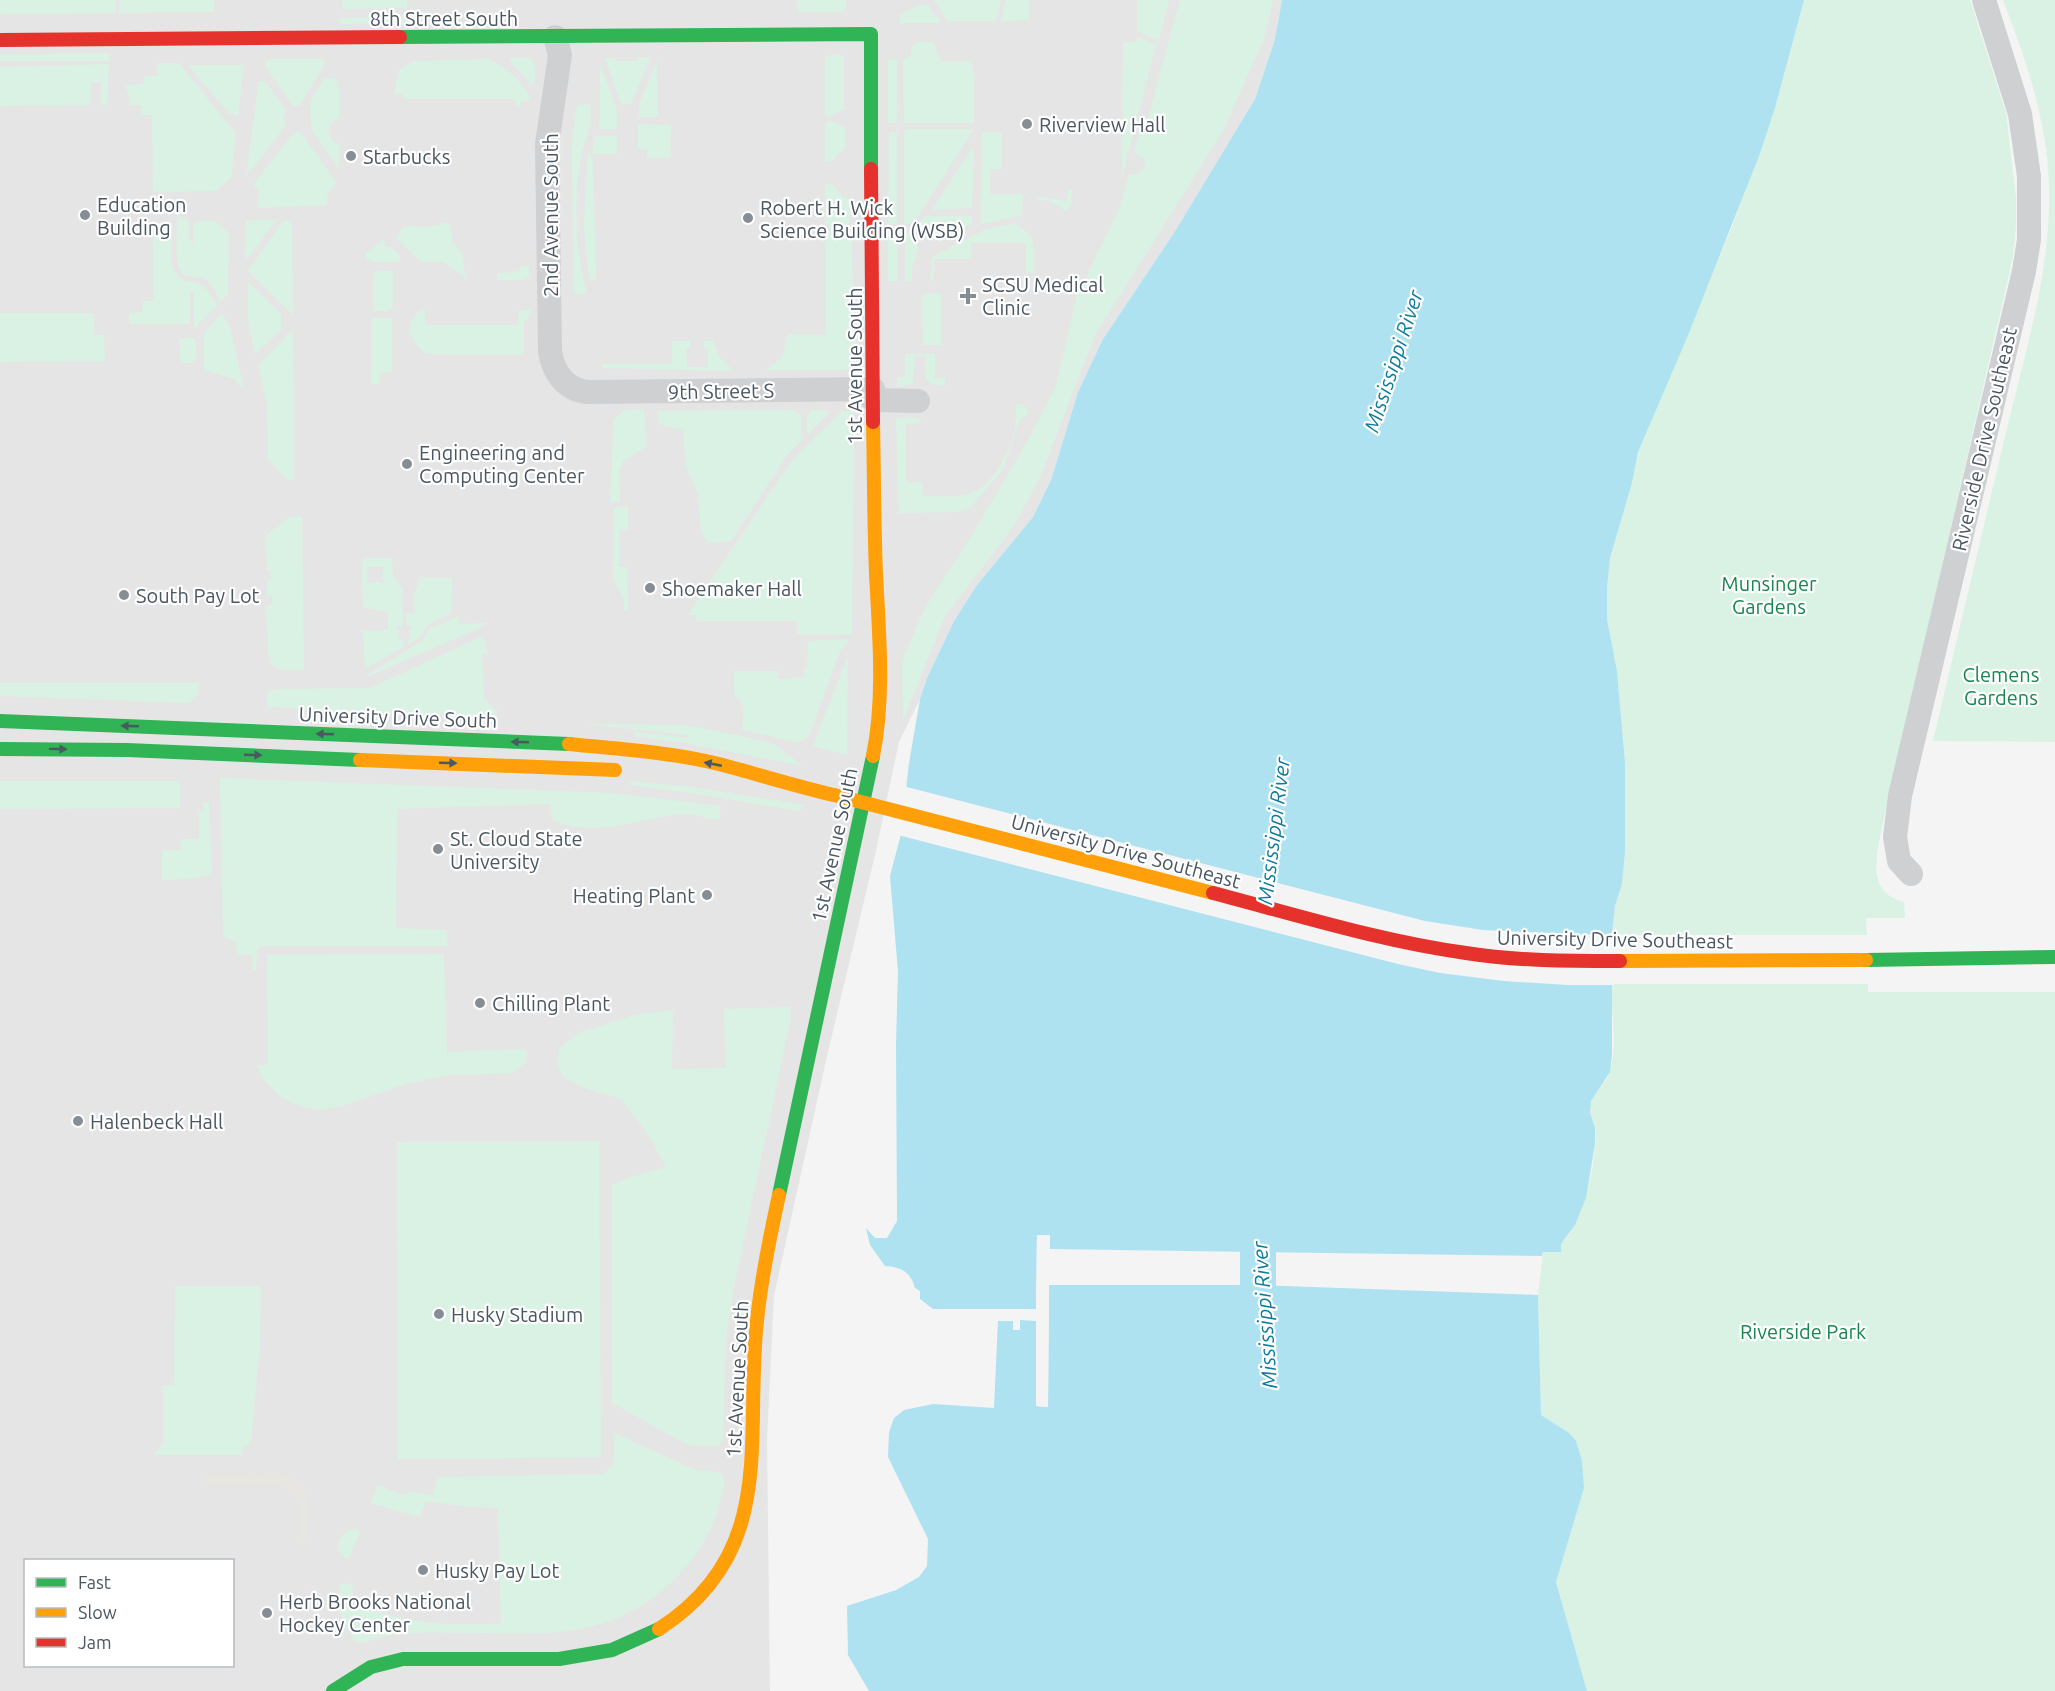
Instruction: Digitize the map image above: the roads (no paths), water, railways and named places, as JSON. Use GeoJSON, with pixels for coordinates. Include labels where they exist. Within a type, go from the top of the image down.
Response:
{"type":"FeatureCollection","features":[{"type":"Feature","properties":{"kind":"street","name":"Riverside Drive Southeast"},"geometry":{"type":"LineString","coordinates":[[1911,874],[1899,861],[1895,837],[1900,796],[2029,240],[2029,176],[2020,114],[1984,0]]}},
{"type":"Feature","properties":{"kind":"street","name":"8th Street South"},"geometry":{"type":"LineString","coordinates":[[0,40],[871,34],[871,51]]}},
{"type":"Feature","properties":{"kind":"street","name":"2nd Avenue South"},"geometry":{"type":"LineString","coordinates":[[555,37],[560,55],[547,144],[550,351],[551,363],[556,373],[571,386]]}},
{"type":"Feature","properties":{"kind":"street","name":"1st Avenue South"},"geometry":{"type":"LineString","coordinates":[[333,1691],[371,1667],[403,1659],[559,1659],[597,1654],[631,1643],[677,1617],[698,1598],[715,1577],[731,1550],[744,1518],[751,1481],[754,1354],[760,1296],[780,1190],[874,751],[880,694],[875,544],[871,51]]}},
{"type":"Feature","properties":{"kind":"street","name":"9th Street S"},"geometry":{"type":"LineString","coordinates":[[571,386],[588,392],[873,395],[918,401]]}},
{"type":"Feature","properties":{"kind":"street","name":"University Drive South"},"geometry":{"type":"LineString","coordinates":[[0,721],[568,744],[630,750],[717,764],[834,795]]}},
{"type":"Feature","properties":{"kind":"street"},"geometry":{"type":"LineString","coordinates":[[0,749],[128,750],[629,771]]}},
{"type":"Feature","properties":{"kind":"street","name":"University Drive South"},"geometry":{"type":"LineString","coordinates":[[736,782],[790,785]]}},
{"type":"Feature","properties":{"kind":"street","name":"University Drive Southeast"},"geometry":{"type":"LineString","coordinates":[[834,795],[1394,940],[1489,957],[1542,961],[2055,957]]}},
{"type":"Feature","properties":{"kind":"water"},"geometry":{"type":"Polygon","coordinates":[[[1282,0],[1804,0],[1775,108],[1759,156],[1689,333],[1638,452],[1632,483],[1610,558],[1607,619],[1617,671],[1625,763],[1625,853],[1622,884],[1615,906],[1612,935],[1612,1055],[1610,1072],[1591,1101],[1590,1112],[1595,1128],[1595,1144],[1586,1198],[1575,1225],[1561,1244],[1561,1252],[1543,1252],[1542,1256],[1050,1249],[1050,1235],[1037,1235],[1036,1309],[933,1309],[920,1299],[920,1291],[915,1288],[908,1274],[900,1269],[885,1266],[870,1245],[866,1228],[875,1238],[887,1238],[897,1221],[898,972],[890,876],[901,834],[909,763],[920,699],[927,678],[954,621],[977,585],[1033,517],[1051,480],[1078,392],[1103,339],[1174,233],[1255,99],[1275,39],[1282,0]]]}},
{"type":"Feature","properties":{"kind":"water"},"geometry":{"type":"Polygon","coordinates":[[[1049,1285],[1258,1285],[1538,1295],[1541,1415],[1569,1433],[1576,1441],[1582,1461],[1584,1488],[1556,1582],[1587,1691],[869,1691],[848,1655],[847,1606],[896,1590],[919,1577],[927,1566],[928,1539],[888,1457],[889,1432],[894,1418],[904,1410],[933,1404],[994,1408],[998,1321],[1013,1321],[1013,1330],[1020,1330],[1020,1320],[1036,1321],[1036,1406],[1048,1407],[1049,1285]]]}},
{"type":"Feature","properties":{"kind":"waterway","name":"Mississippi River"},"geometry":{"type":"LineString","coordinates":[[1258,1203],[1258,1285],[1263,1334]]}},
{"type":"Feature","properties":{"kind":"place","name":"Riverview Hall"},"geometry":{"type":"Point","coordinates":[1027,124]}},
{"type":"Feature","properties":{"kind":"place","name":"Starbucks"},"geometry":{"type":"Point","coordinates":[351,156]}},
{"type":"Feature","properties":{"kind":"place","name":"Education Building"},"geometry":{"type":"Point","coordinates":[85,215]}},
{"type":"Feature","properties":{"kind":"place","name":"Robert H. Wick Science Building (WSB)"},"geometry":{"type":"Point","coordinates":[748,218]}},
{"type":"Feature","properties":{"kind":"place","name":"SCSU Medical Clinic"},"geometry":{"type":"Point","coordinates":[968,296]}},
{"type":"Feature","properties":{"kind":"place","name":"Engineering and Computing Center"},"geometry":{"type":"Point","coordinates":[407,464]}},
{"type":"Feature","properties":{"kind":"place","name":"Shoemaker Hall"},"geometry":{"type":"Point","coordinates":[650,588]}},
{"type":"Feature","properties":{"kind":"place","name":"South Pay Lot"},"geometry":{"type":"Point","coordinates":[124,595]}},
{"type":"Feature","properties":{"kind":"place","name":"St. Cloud State University"},"geometry":{"type":"Point","coordinates":[438,849]}},
{"type":"Feature","properties":{"kind":"place","name":"Heating Plant"},"geometry":{"type":"Point","coordinates":[707,895]}},
{"type":"Feature","properties":{"kind":"place","name":"Chilling Plant"},"geometry":{"type":"Point","coordinates":[480,1003]}},
{"type":"Feature","properties":{"kind":"place","name":"Halenbeck Hall"},"geometry":{"type":"Point","coordinates":[78,1121]}},
{"type":"Feature","properties":{"kind":"place","name":"Husky Stadium"},"geometry":{"type":"Point","coordinates":[439,1314]}},
{"type":"Feature","properties":{"kind":"place","name":"Husky Pay Lot"},"geometry":{"type":"Point","coordinates":[423,1570]}},
{"type":"Feature","properties":{"kind":"place","name":"Herb Brooks National Hockey Center"},"geometry":{"type":"Point","coordinates":[267,1613]}},
{"type":"Feature","properties":{"kind":"park label","name":"Munsinger Gardens"},"geometry":{"type":"Point","coordinates":[1769,594]}},
{"type":"Feature","properties":{"kind":"park label","name":"Clemens Gardens"},"geometry":{"type":"Point","coordinates":[2001,686]}},
{"type":"Feature","properties":{"kind":"park label","name":"Riverside Park"},"geometry":{"type":"Point","coordinates":[1803,1331]}}]}
